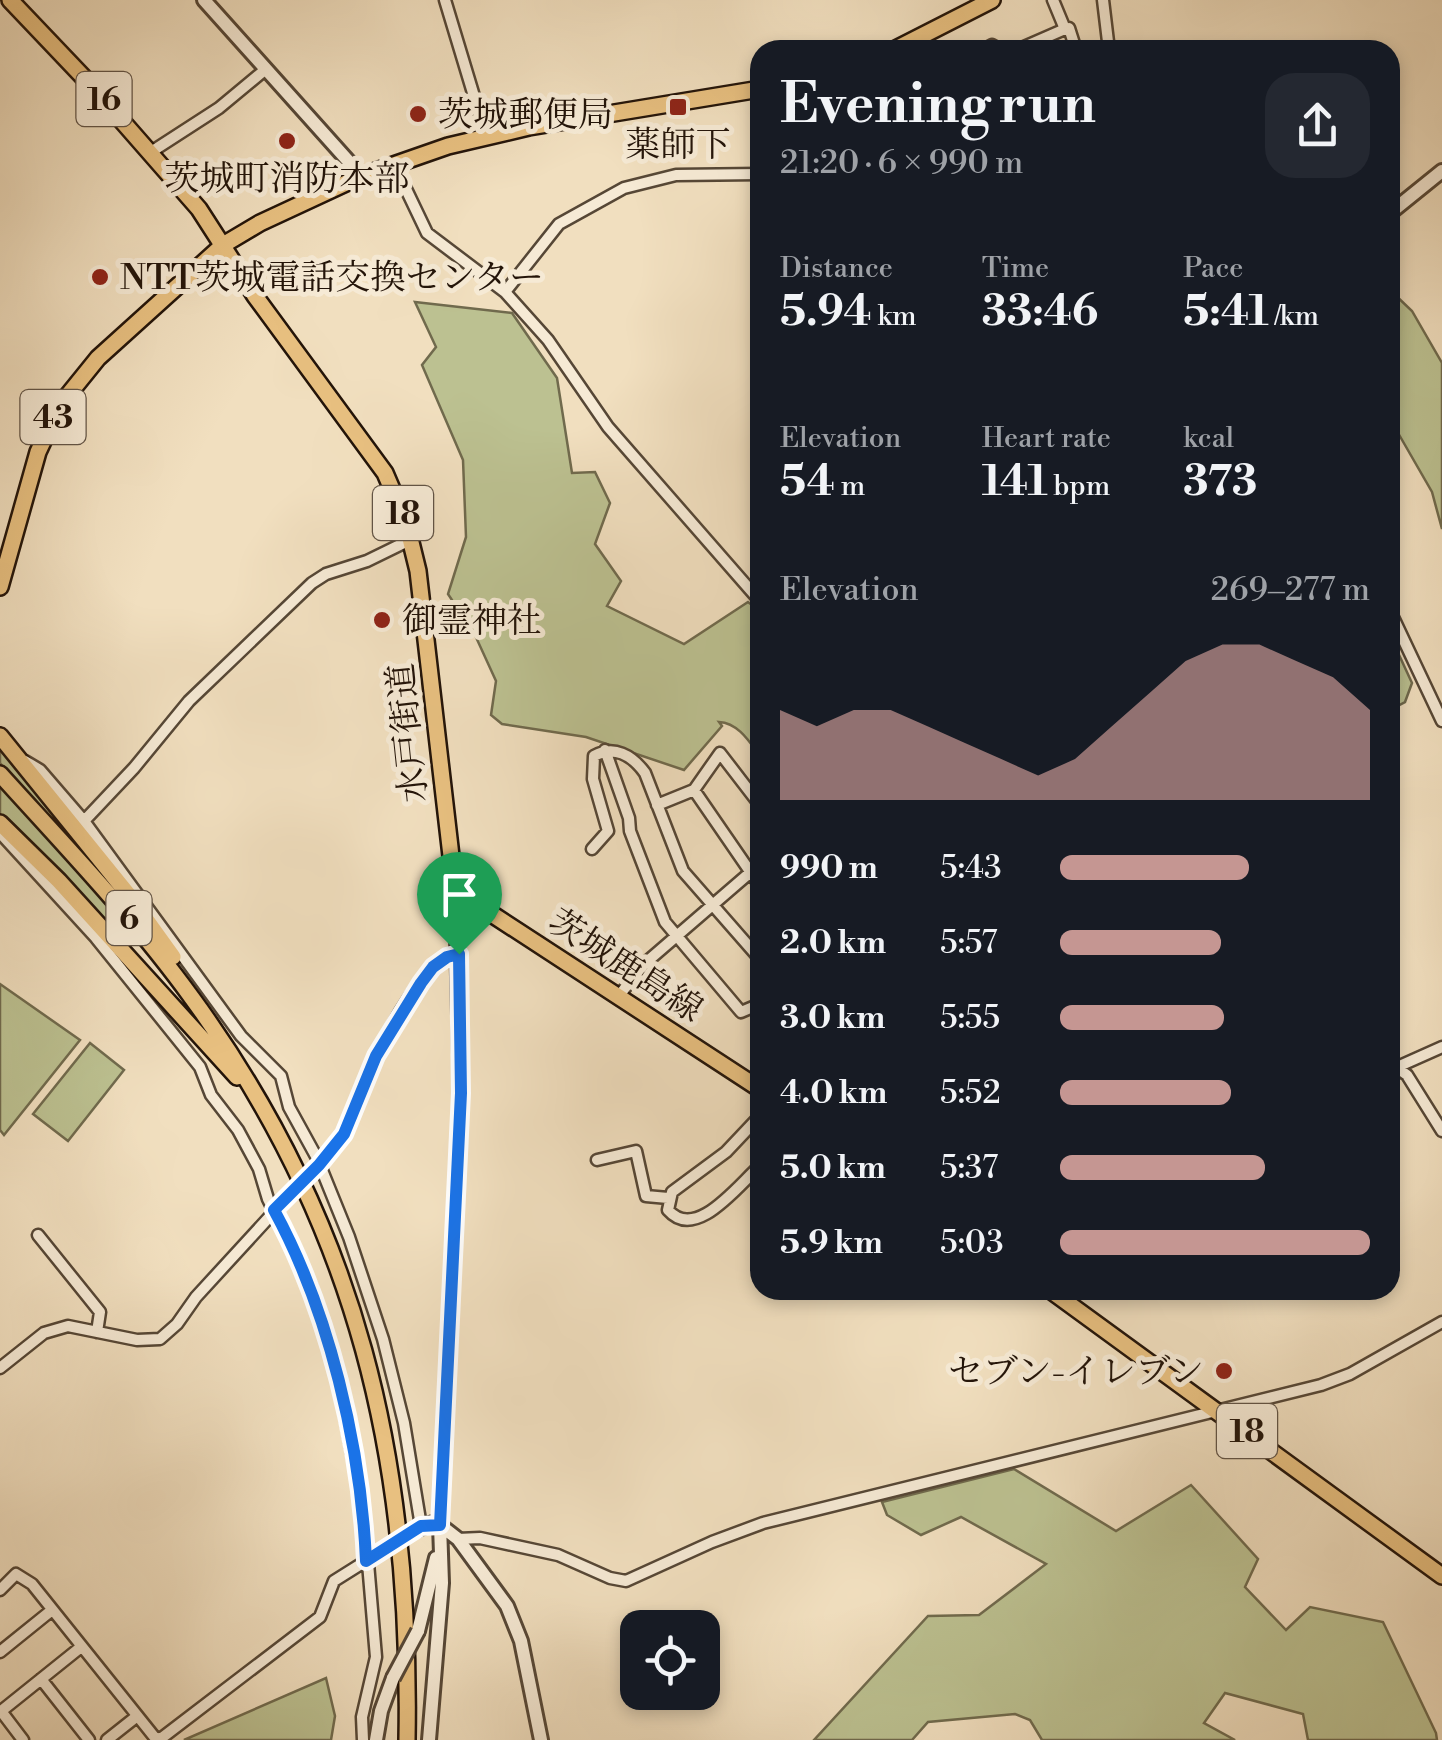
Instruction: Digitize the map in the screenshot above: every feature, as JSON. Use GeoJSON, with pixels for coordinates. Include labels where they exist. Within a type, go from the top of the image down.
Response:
{"type":"FeatureCollection","features":[{"type":"Feature","properties":{"kind":"main road","name":"水戸街道"},"geometry":{"type":"LineString","coordinates":[[10,0],[188,195],[268,313],[374,456],[393,489],[412,539],[456,898]]}},
{"type":"Feature","properties":{"kind":"main road"},"geometry":{"type":"LineString","coordinates":[[914,40],[992,0]]}},
{"type":"Feature","properties":{"kind":"main road"},"geometry":{"type":"LineString","coordinates":[[223,245],[359,178],[486,136],[750,90]]}},
{"type":"Feature","properties":{"kind":"main road","name":"43"},"geometry":{"type":"LineString","coordinates":[[0,587],[38,452],[60,406],[98,358],[223,245]]}},
{"type":"Feature","properties":{"kind":"main road"},"geometry":{"type":"LineString","coordinates":[[0,736],[127,893],[199,993],[236,1048],[243,1074]]}},
{"type":"Feature","properties":{"kind":"main road","name":"6"},"geometry":{"type":"LineString","coordinates":[[0,774],[166,964],[243,1074],[312,1202],[338,1268],[380,1412],[402,1546],[406,1740]]}},
{"type":"Feature","properties":{"kind":"main road"},"geometry":{"type":"LineString","coordinates":[[0,823],[59,880],[262,1107]]}},
{"type":"Feature","properties":{"kind":"main road","name":"茨城鹿島線"},"geometry":{"type":"LineString","coordinates":[[456,898],[484,909],[750,1078]]}},
{"type":"Feature","properties":{"kind":"main road","name":"18"},"geometry":{"type":"LineString","coordinates":[[1064,1300],[1442,1576]]}},
{"type":"Feature","properties":{"kind":"street"},"geometry":{"type":"LineString","coordinates":[[204,0],[350,163],[359,178]]}},
{"type":"Feature","properties":{"kind":"street"},"geometry":{"type":"LineString","coordinates":[[444,0],[486,136]]}},
{"type":"Feature","properties":{"kind":"street"},"geometry":{"type":"LineString","coordinates":[[1054,0],[1064,28]]}},
{"type":"Feature","properties":{"kind":"street"},"geometry":{"type":"LineString","coordinates":[[1103,0],[1108,40]]}},
{"type":"Feature","properties":{"kind":"street"},"geometry":{"type":"LineString","coordinates":[[1038,40],[1064,28],[1069,28],[1073,40]]}},
{"type":"Feature","properties":{"kind":"street"},"geometry":{"type":"LineString","coordinates":[[151,152],[219,108],[266,70]]}},
{"type":"Feature","properties":{"kind":"street"},"geometry":{"type":"LineString","coordinates":[[394,164],[428,233],[505,292],[548,340],[608,427],[750,590]]}},
{"type":"Feature","properties":{"kind":"street"},"geometry":{"type":"LineString","coordinates":[[1400,204],[1442,171]]}},
{"type":"Feature","properties":{"kind":"street"},"geometry":{"type":"LineString","coordinates":[[505,292],[558,224],[624,188],[676,174],[750,174]]}},
{"type":"Feature","properties":{"kind":"street"},"geometry":{"type":"LineString","coordinates":[[84,821],[134,768],[189,700],[312,583],[412,539]]}},
{"type":"Feature","properties":{"kind":"street"},"geometry":{"type":"LineString","coordinates":[[1400,632],[1442,721]]}},
{"type":"Feature","properties":{"kind":"street"},"geometry":{"type":"LineString","coordinates":[[605,750],[656,906],[674,937],[742,1012],[750,1008]]}},
{"type":"Feature","properties":{"kind":"street"},"geometry":{"type":"LineString","coordinates":[[592,848],[608,831],[592,779],[594,756],[616,750],[638,763],[679,864],[750,949]]}},
{"type":"Feature","properties":{"kind":"street"},"geometry":{"type":"LineString","coordinates":[[656,805],[694,790],[720,753],[750,792]]}},
{"type":"Feature","properties":{"kind":"street"},"geometry":{"type":"LineString","coordinates":[[16,756],[40,770],[84,821],[240,1036],[281,1076],[290,1107],[349,1238],[383,1339],[404,1423],[418,1528]]}},
{"type":"Feature","properties":{"kind":"street"},"geometry":{"type":"LineString","coordinates":[[618,996],[643,966],[749,873],[694,790]]}},
{"type":"Feature","properties":{"kind":"street"},"geometry":{"type":"LineString","coordinates":[[0,833],[118,964],[200,1067],[211,1095],[247,1145],[311,1286],[360,1482],[370,1558],[376,1657],[362,1717],[363,1740]]}},
{"type":"Feature","properties":{"kind":"street","name":"水戸街道"},"geometry":{"type":"LineString","coordinates":[[429,1740],[442,1583],[440,1530],[461,1093],[456,898]]}},
{"type":"Feature","properties":{"kind":"street"},"geometry":{"type":"LineString","coordinates":[[0,1368],[54,1329],[68,1326],[152,1342],[169,1333],[344,1134],[376,1056],[421,983],[433,967],[459,954]]}},
{"type":"Feature","properties":{"kind":"street"},"geometry":{"type":"LineString","coordinates":[[1400,1064],[1442,1046]]}},
{"type":"Feature","properties":{"kind":"street"},"geometry":{"type":"LineString","coordinates":[[1400,1072],[1407,1076],[1442,1131]]}},
{"type":"Feature","properties":{"kind":"street"},"geometry":{"type":"LineString","coordinates":[[750,1127],[726,1152],[668,1198],[666,1205],[678,1220],[693,1220],[750,1175]]}},
{"type":"Feature","properties":{"kind":"street"},"geometry":{"type":"LineString","coordinates":[[597,1160],[636,1152],[646,1196],[668,1198]]}},
{"type":"Feature","properties":{"kind":"street"},"geometry":{"type":"LineString","coordinates":[[38,1235],[100,1312],[97,1332]]}},
{"type":"Feature","properties":{"kind":"street"},"geometry":{"type":"LineString","coordinates":[[458,1539],[480,1538],[558,1555],[626,1581],[763,1524],[1335,1380],[1442,1322]]}},
{"type":"Feature","properties":{"kind":"street"},"geometry":{"type":"LineString","coordinates":[[0,1590],[16,1574],[32,1584],[156,1739],[320,1617],[334,1581],[418,1528],[440,1530],[458,1539],[496,1586],[514,1620],[541,1740]]}},
{"type":"Feature","properties":{"kind":"street","name":"水戸街道"},"geometry":{"type":"LineString","coordinates":[[376,1740],[381,1710],[393,1678],[418,1631],[440,1530]]}},
{"type":"Feature","properties":{"kind":"street"},"geometry":{"type":"LineString","coordinates":[[0,1652],[52,1610]]}},
{"type":"Feature","properties":{"kind":"street"},"geometry":{"type":"LineString","coordinates":[[23,1740],[0,1711],[82,1647]]}},
{"type":"Feature","properties":{"kind":"street"},"geometry":{"type":"LineString","coordinates":[[41,1679],[89,1740]]}},
{"type":"Feature","properties":{"kind":"street"},"geometry":{"type":"LineString","coordinates":[[107,1740],[136,1717]]}},
{"type":"Feature","properties":{"kind":"green space"},"geometry":{"type":"Polygon","coordinates":[[[1400,300],[1412,311],[1442,363],[1442,529],[1432,492],[1400,436],[1400,300]]]}},
{"type":"Feature","properties":{"kind":"green space"},"geometry":{"type":"Polygon","coordinates":[[[415,302],[512,313],[557,378],[572,473],[595,472],[610,503],[595,544],[621,581],[607,606],[684,644],[750,604],[750,743],[737,729],[719,722],[722,726],[684,770],[586,737],[502,724],[491,715],[496,681],[475,635],[448,594],[466,537],[463,460],[422,365],[436,347],[415,302]]]}},
{"type":"Feature","properties":{"kind":"green space"},"geometry":{"type":"Polygon","coordinates":[[[1400,657],[1412,683],[1405,702],[1400,705],[1400,657]]]}},
{"type":"Feature","properties":{"kind":"green space"},"geometry":{"type":"Polygon","coordinates":[[[0,742],[142,923],[0,763],[0,742]]]}},
{"type":"Feature","properties":{"kind":"green space"},"geometry":{"type":"Polygon","coordinates":[[[0,783],[130,931],[120,940],[0,817],[0,783]]]}},
{"type":"Feature","properties":{"kind":"green space"},"geometry":{"type":"Polygon","coordinates":[[[0,984],[80,1040],[4,1135],[0,1130],[0,984]]]}},
{"type":"Feature","properties":{"kind":"green space"},"geometry":{"type":"Polygon","coordinates":[[[90,1043],[124,1070],[68,1141],[33,1114],[90,1043]]]}},
{"type":"Feature","properties":{"kind":"green space"},"geometry":{"type":"Polygon","coordinates":[[[1014,1469],[1116,1531],[1191,1485],[1258,1559],[1245,1587],[1286,1630],[1310,1607],[1383,1622],[1437,1740],[1308,1740],[1303,1714],[1225,1693],[1204,1723],[1235,1740],[1042,1740],[1030,1720],[1015,1714],[928,1722],[912,1740],[814,1740],[928,1616],[979,1615],[1046,1564],[961,1517],[921,1535],[887,1515],[882,1502],[1014,1469]]]}},
{"type":"Feature","properties":{"kind":"green space"},"geometry":{"type":"Polygon","coordinates":[[[326,1678],[335,1716],[331,1740],[184,1740],[326,1678]]]}},
{"type":"Feature","properties":{"kind":"place","name":"薬師下"},"geometry":{"type":"Point","coordinates":[678,107]}},
{"type":"Feature","properties":{"kind":"place","name":"茨城郵便局"},"geometry":{"type":"Point","coordinates":[418,114]}},
{"type":"Feature","properties":{"kind":"place","name":"茨城町消防本部"},"geometry":{"type":"Point","coordinates":[287,141]}},
{"type":"Feature","properties":{"kind":"place","name":"NTT茨城電話交換センター"},"geometry":{"type":"Point","coordinates":[100,277]}},
{"type":"Feature","properties":{"kind":"place","name":"御霊神社"},"geometry":{"type":"Point","coordinates":[382,620]}},
{"type":"Feature","properties":{"kind":"place","name":"セブン-イレブン"},"geometry":{"type":"Point","coordinates":[1224,1371]}},
{"type":"Feature","properties":{"kind":"route"},"geometry":{"type":"LineString","coordinates":[[459,954],[461,1093],[440,1525],[421,1526],[366,1561],[360,1482],[338,1382],[311,1286],[274,1210],[344,1134],[376,1056],[421,983],[433,967],[459,954]]}}]}
